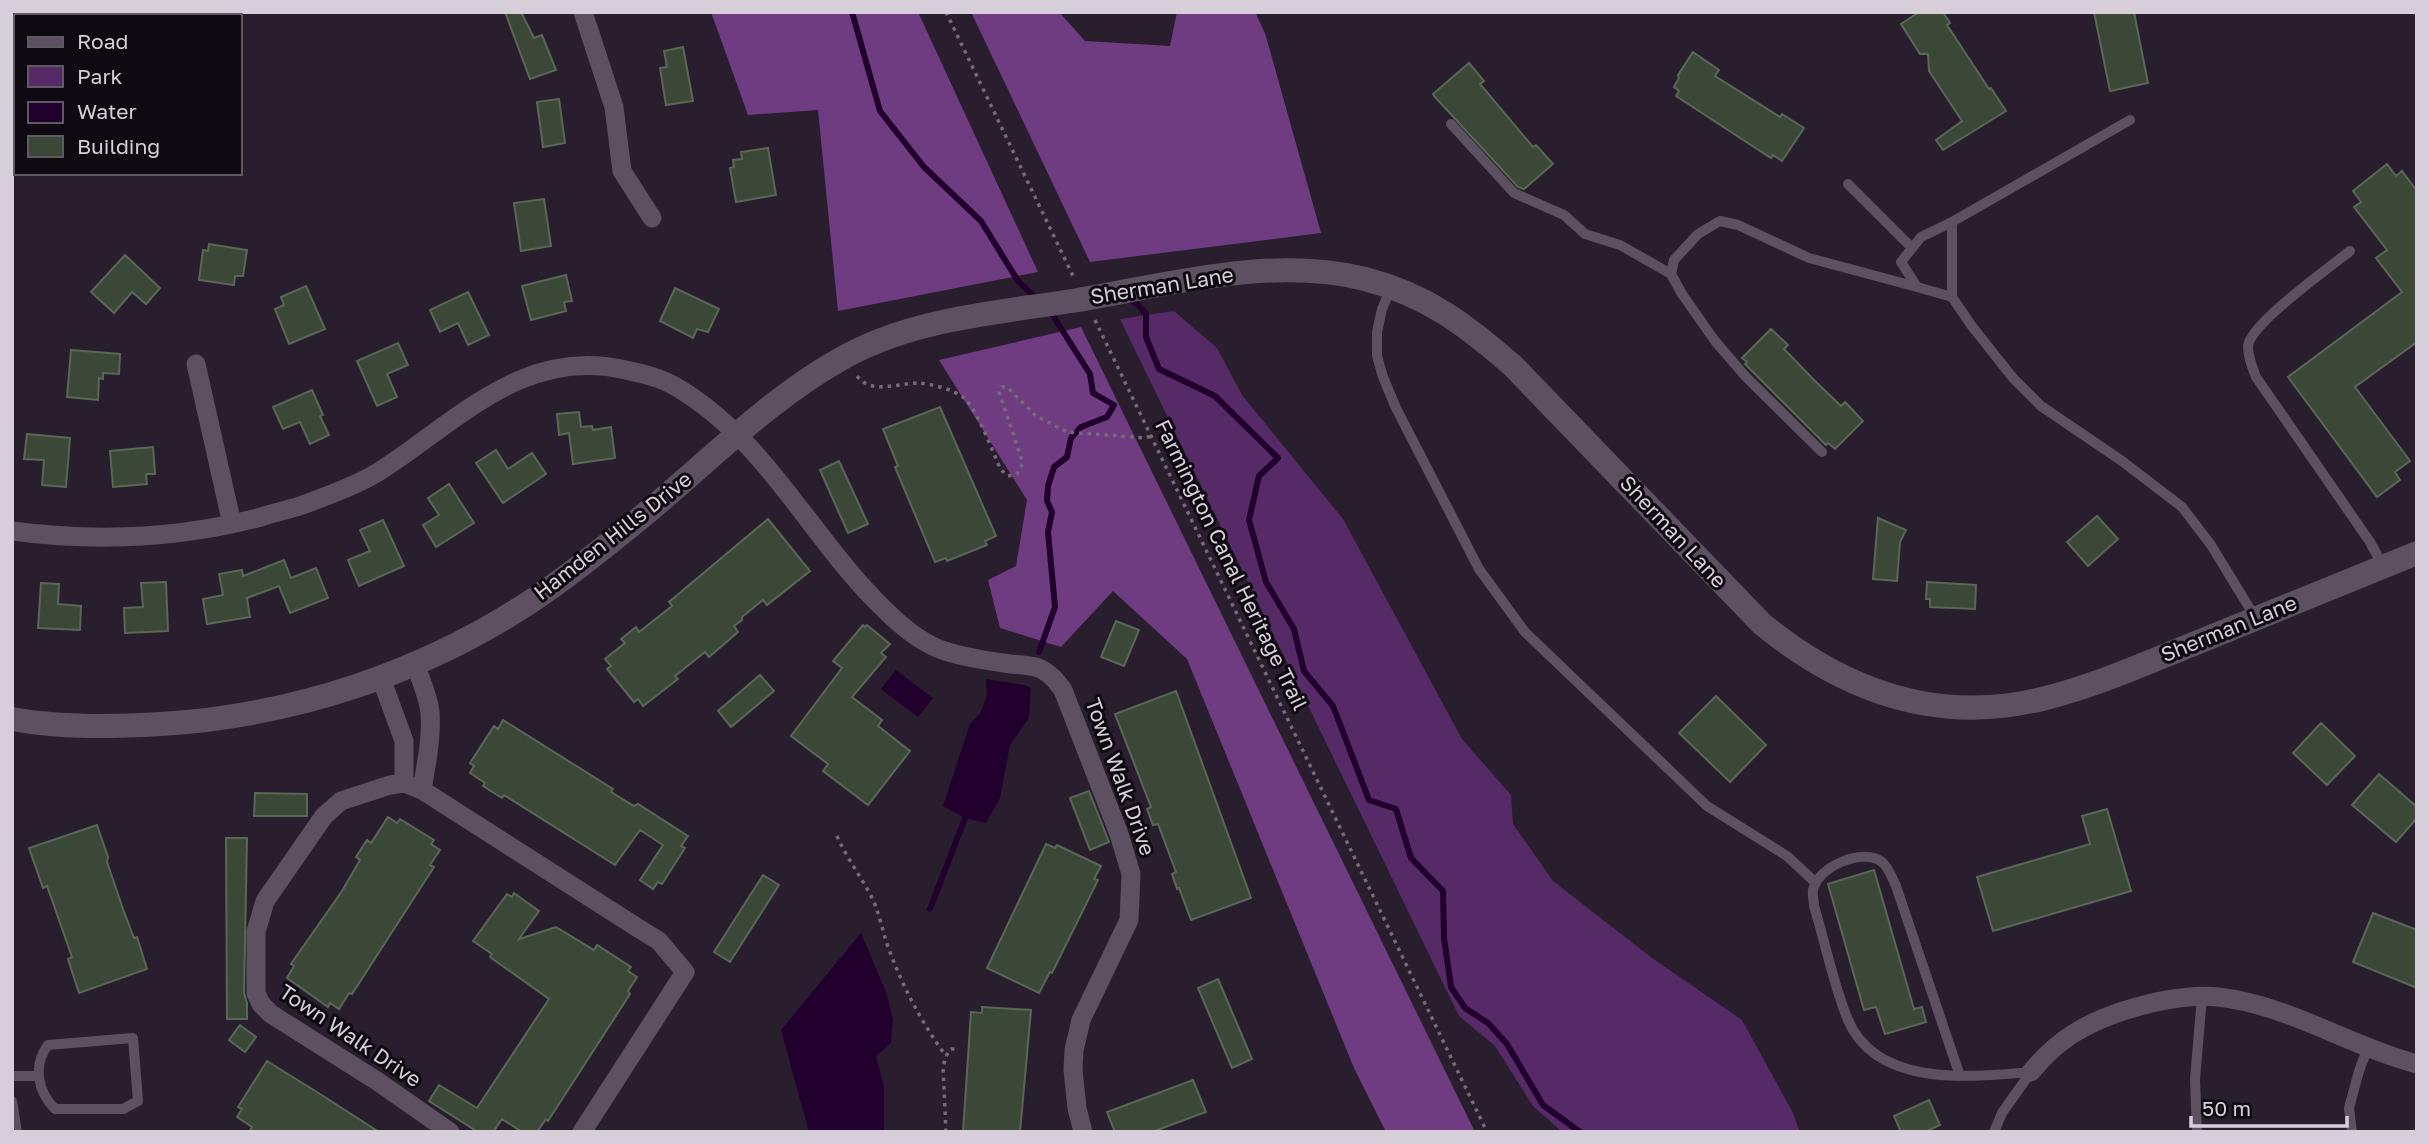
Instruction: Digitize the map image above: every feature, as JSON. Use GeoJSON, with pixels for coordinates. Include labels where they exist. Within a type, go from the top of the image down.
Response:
{"type":"FeatureCollection","features":[{"type":"Feature","properties":{"kind":"street"},"geometry":{"type":"LineString","coordinates":[[583,12],[614,107],[622,171],[652,218]]}},
{"type":"Feature","properties":{"kind":"street","name":"Sherman Lane"},"geometry":{"type":"LineString","coordinates":[[942,322],[1227,275],[1281,271],[1311,271],[1354,277],[1420,298],[1472,330],[1513,366],[1762,624],[1791,648],[1828,671],[1862,687],[1923,704],[1965,708],[2041,699],[2133,668],[2417,553]]}},
{"type":"Feature","properties":{"kind":"street","name":"Hamden Hills Drive"},"geometry":{"type":"LineString","coordinates":[[12,719],[57,725],[121,727],[188,723],[253,714],[311,700],[381,678],[415,664],[532,601],[629,527],[790,392],[843,357],[892,336],[942,322]]}},
{"type":"Feature","properties":{"kind":"street"},"geometry":{"type":"LineString","coordinates":[[196,364],[232,524]]}},
{"type":"Feature","properties":{"kind":"street","name":"Town Walk Drive"},"geometry":{"type":"LineString","coordinates":[[12,531],[57,537],[139,538],[232,524],[306,505],[378,472],[486,396],[518,380],[555,368],[576,364],[614,367],[651,375],[674,386],[698,401],[738,434],[798,504],[857,583],[894,619],[941,650],[983,660],[1039,668],[1052,677],[1070,705],[1131,874],[1132,895],[1126,928],[1081,1020],[1074,1050],[1077,1108],[1083,1132]]}},
{"type":"Feature","properties":{"kind":"street"},"geometry":{"type":"LineString","coordinates":[[413,787],[430,713],[415,664]]}},
{"type":"Feature","properties":{"kind":"street"},"geometry":{"type":"LineString","coordinates":[[381,678],[404,741],[413,787],[659,941],[685,972],[582,1132]]}},
{"type":"Feature","properties":{"kind":"street","name":"Town Walk Drive"},"geometry":{"type":"LineString","coordinates":[[413,787],[390,785],[341,801],[324,816],[265,901],[256,932],[256,993],[261,1004],[271,1014],[450,1132]]}},
{"type":"Feature","properties":{"kind":"street"},"geometry":{"type":"LineString","coordinates":[[2031,1072],[2048,1051],[2062,1040],[2100,1019],[2145,1004],[2216,997],[2285,1013],[2417,1064]]}},
{"type":"Feature","properties":{"kind":"lane"},"geometry":{"type":"LineString","coordinates":[[1917,287],[1900,262],[1921,237],[2130,120]]}},
{"type":"Feature","properties":{"kind":"lane"},"geometry":{"type":"LineString","coordinates":[[1451,124],[1514,192],[1564,215],[1585,234],[1620,246],[1671,274],[1682,294],[1723,350],[1746,377],[1822,452]]}},
{"type":"Feature","properties":{"kind":"lane"},"geometry":{"type":"LineString","coordinates":[[1848,184],[1913,248]]}},
{"type":"Feature","properties":{"kind":"lane"},"geometry":{"type":"LineString","coordinates":[[1671,274],[1674,260],[1698,234],[1720,221],[1738,225],[1809,258],[1952,297]]}},
{"type":"Feature","properties":{"kind":"lane"},"geometry":{"type":"LineString","coordinates":[[1952,222],[1952,297],[2012,377],[2041,406],[2122,461],[2182,507],[2211,545],[2256,619]]}},
{"type":"Feature","properties":{"kind":"lane"},"geometry":{"type":"LineString","coordinates":[[2350,251],[2260,324],[2248,343],[2250,361],[2256,377],[2384,566]]}},
{"type":"Feature","properties":{"kind":"lane"},"geometry":{"type":"LineString","coordinates":[[1391,287],[1377,332],[1377,356],[1383,377],[1396,408],[1479,569],[1525,632],[1707,806],[1787,856],[1816,883]]}},
{"type":"Feature","properties":{"kind":"lane"},"geometry":{"type":"LineString","coordinates":[[1960,1076],[1896,886],[1883,863],[1874,858],[1858,857],[1838,863],[1824,873],[1812,891],[1814,906],[1848,1020],[1861,1041],[1879,1056],[1909,1070],[1960,1076],[2031,1072]]}},
{"type":"Feature","properties":{"kind":"lane"},"geometry":{"type":"LineString","coordinates":[[2197,1132],[2195,1079],[2202,998]]}},
{"type":"Feature","properties":{"kind":"lane"},"geometry":{"type":"LineString","coordinates":[[133,1038],[138,1101],[123,1109],[55,1109],[44,1095],[39,1076],[38,1062],[48,1045],[133,1038]]}},
{"type":"Feature","properties":{"kind":"lane"},"geometry":{"type":"LineString","coordinates":[[2352,1132],[2349,1108],[2358,1071],[2368,1047]]}},
{"type":"Feature","properties":{"kind":"lane"},"geometry":{"type":"LineString","coordinates":[[1994,1132],[2001,1113],[2031,1072]]}},
{"type":"Feature","properties":{"kind":"lane"},"geometry":{"type":"LineString","coordinates":[[12,1076],[39,1076]]}},
{"type":"Feature","properties":{"kind":"lane"},"geometry":{"type":"LineString","coordinates":[[12,1101],[17,1132]]}},
{"type":"Feature","properties":{"kind":"path"},"geometry":{"type":"LineString","coordinates":[[946,12],[1080,289]]}},
{"type":"Feature","properties":{"kind":"path","name":"Farmington Canal Heritage Trail"},"geometry":{"type":"LineString","coordinates":[[1091,313],[1487,1132]]}},
{"type":"Feature","properties":{"kind":"path"},"geometry":{"type":"LineString","coordinates":[[843,357],[860,381],[866,384],[879,387],[917,383],[960,395],[970,405],[1001,470],[1008,476],[1020,471],[1023,463],[999,389],[1007,387],[1036,416],[1067,432],[1145,438],[1151,436]]}},
{"type":"Feature","properties":{"kind":"path"},"geometry":{"type":"LineString","coordinates":[[837,836],[872,898],[887,945],[913,1007],[946,1056]]}},
{"type":"Feature","properties":{"kind":"path"},"geometry":{"type":"LineString","coordinates":[[946,1132],[943,1067],[951,1049],[957,1049]]}},
{"type":"Feature","properties":{"kind":"green space"},"geometry":{"type":"Polygon","coordinates":[[[1174,311],[1217,348],[1242,395],[1343,519],[1462,739],[1511,795],[1513,824],[1553,881],[1652,958],[1742,1020],[1793,1113],[1800,1132],[1562,1132],[1533,1106],[1495,1046],[1459,1016],[1120,319],[1174,311]]]}},
{"type":"Feature","properties":{"kind":"shaded area"},"geometry":{"type":"Polygon","coordinates":[[[711,12],[918,12],[1038,272],[838,311],[818,110],[748,115],[711,12]]]}},
{"type":"Feature","properties":{"kind":"shaded area"},"geometry":{"type":"Polygon","coordinates":[[[971,12],[1059,12],[1085,41],[1170,46],[1177,12],[1255,12],[1265,33],[1321,233],[1090,262],[971,12]]]}},
{"type":"Feature","properties":{"kind":"shaded area"},"geometry":{"type":"Polygon","coordinates":[[[1081,327],[1475,1132],[1386,1132],[1354,1068],[1187,659],[1113,591],[1061,647],[1000,628],[988,580],[1016,566],[1027,500],[939,360],[1081,327]]]}},
{"type":"Feature","properties":{"kind":"water"},"geometry":{"type":"Polygon","coordinates":[[[896,670],[933,698],[918,717],[881,689],[896,670]]]}},
{"type":"Feature","properties":{"kind":"water"},"geometry":{"type":"Polygon","coordinates":[[[986,679],[1031,688],[1029,718],[1010,745],[1000,798],[986,823],[965,818],[943,806],[970,724],[981,712],[987,695],[986,679]]]}},
{"type":"Feature","properties":{"kind":"water"},"geometry":{"type":"Polygon","coordinates":[[[861,933],[886,992],[893,1019],[891,1043],[876,1056],[884,1088],[884,1132],[809,1132],[781,1030],[861,933]]]}},
{"type":"Feature","properties":{"kind":"building"},"geometry":{"type":"Polygon","coordinates":[[[505,12],[521,12],[534,38],[542,35],[556,70],[530,79],[505,12]]]}},
{"type":"Feature","properties":{"kind":"building"},"geometry":{"type":"Polygon","coordinates":[[[1919,12],[1943,12],[1950,23],[1947,25],[2006,111],[1943,150],[1936,140],[1962,121],[1929,71],[1928,54],[1920,54],[1901,24],[1919,12]]]}},
{"type":"Feature","properties":{"kind":"building"},"geometry":{"type":"Polygon","coordinates":[[[2094,12],[2134,12],[2148,83],[2110,91],[2094,12]]]}},
{"type":"Feature","properties":{"kind":"building"},"geometry":{"type":"Polygon","coordinates":[[[683,47],[693,101],[666,105],[660,68],[667,67],[664,51],[683,47]]]}},
{"type":"Feature","properties":{"kind":"building"},"geometry":{"type":"Polygon","coordinates":[[[1693,52],[1719,70],[1715,76],[1780,117],[1782,114],[1804,128],[1782,161],[1773,155],[1771,158],[1676,96],[1679,91],[1674,87],[1678,75],[1693,52]]]}},
{"type":"Feature","properties":{"kind":"building"},"geometry":{"type":"Polygon","coordinates":[[[1469,63],[1484,81],[1480,84],[1533,147],[1536,145],[1553,164],[1524,189],[1518,187],[1433,94],[1469,63]]]}},
{"type":"Feature","properties":{"kind":"building"},"geometry":{"type":"Polygon","coordinates":[[[559,99],[565,143],[543,147],[537,102],[559,99]]]}},
{"type":"Feature","properties":{"kind":"building"},"geometry":{"type":"Polygon","coordinates":[[[768,148],[776,195],[736,202],[730,168],[734,167],[733,160],[742,159],[741,152],[768,148]]]}},
{"type":"Feature","properties":{"kind":"building"},"geometry":{"type":"Polygon","coordinates":[[[2387,164],[2396,176],[2402,171],[2417,191],[2417,342],[2355,387],[2410,461],[2395,472],[2400,480],[2377,497],[2288,377],[2402,292],[2376,258],[2387,250],[2354,207],[2361,202],[2353,191],[2387,164]]]}},
{"type":"Feature","properties":{"kind":"building"},"geometry":{"type":"Polygon","coordinates":[[[544,199],[551,246],[521,251],[514,203],[544,199]]]}},
{"type":"Feature","properties":{"kind":"building"},"geometry":{"type":"Polygon","coordinates":[[[209,244],[247,250],[243,276],[235,276],[234,285],[199,280],[203,250],[208,251],[209,244]]]}},
{"type":"Feature","properties":{"kind":"building"},"geometry":{"type":"Polygon","coordinates":[[[125,255],[160,288],[146,304],[132,292],[114,313],[91,292],[125,255]]]}},
{"type":"Feature","properties":{"kind":"building"},"geometry":{"type":"Polygon","coordinates":[[[566,275],[572,301],[564,302],[566,311],[531,320],[522,286],[566,275]]]}},
{"type":"Feature","properties":{"kind":"building"},"geometry":{"type":"Polygon","coordinates":[[[306,286],[325,329],[289,344],[275,309],[284,305],[281,297],[306,286]]]}},
{"type":"Feature","properties":{"kind":"building"},"geometry":{"type":"Polygon","coordinates":[[[675,288],[719,309],[708,332],[697,329],[693,338],[660,321],[675,288]]]}},
{"type":"Feature","properties":{"kind":"building"},"geometry":{"type":"Polygon","coordinates":[[[468,292],[489,335],[468,345],[458,323],[440,332],[430,310],[468,292]]]}},
{"type":"Feature","properties":{"kind":"building"},"geometry":{"type":"Polygon","coordinates":[[[1771,329],[1788,345],[1784,349],[1817,383],[1841,406],[1845,402],[1863,421],[1835,449],[1828,443],[1826,445],[1745,364],[1747,362],[1742,358],[1771,329]]]}},
{"type":"Feature","properties":{"kind":"building"},"geometry":{"type":"Polygon","coordinates":[[[398,343],[408,365],[387,374],[397,397],[377,406],[357,361],[398,343]]]}},
{"type":"Feature","properties":{"kind":"building"},"geometry":{"type":"Polygon","coordinates":[[[71,350],[120,354],[119,374],[103,373],[103,379],[99,378],[98,400],[67,397],[71,350]]]}},
{"type":"Feature","properties":{"kind":"building"},"geometry":{"type":"Polygon","coordinates":[[[312,390],[329,435],[310,444],[300,422],[283,429],[273,407],[312,390]]]}},
{"type":"Feature","properties":{"kind":"building"},"geometry":{"type":"Polygon","coordinates":[[[940,407],[996,536],[985,541],[987,545],[947,561],[946,558],[935,562],[895,467],[898,466],[883,429],[940,407]]]}},
{"type":"Feature","properties":{"kind":"building"},"geometry":{"type":"Polygon","coordinates":[[[579,412],[581,427],[592,426],[593,430],[611,427],[615,458],[573,464],[569,433],[559,435],[557,414],[579,412]]]}},
{"type":"Feature","properties":{"kind":"building"},"geometry":{"type":"Polygon","coordinates":[[[27,434],[70,438],[66,487],[42,485],[44,460],[24,459],[27,434]]]}},
{"type":"Feature","properties":{"kind":"building"},"geometry":{"type":"Polygon","coordinates":[[[153,447],[155,474],[146,474],[147,484],[113,487],[110,451],[153,447]]]}},
{"type":"Feature","properties":{"kind":"building"},"geometry":{"type":"Polygon","coordinates":[[[496,450],[508,469],[532,453],[546,474],[503,503],[476,463],[496,450]]]}},
{"type":"Feature","properties":{"kind":"building"},"geometry":{"type":"Polygon","coordinates":[[[839,461],[868,524],[848,533],[820,470],[839,461]]]}},
{"type":"Feature","properties":{"kind":"building"},"geometry":{"type":"Polygon","coordinates":[[[449,484],[474,523],[436,547],[423,525],[439,515],[428,498],[449,484]]]}},
{"type":"Feature","properties":{"kind":"building"},"geometry":{"type":"Polygon","coordinates":[[[2097,516],[2118,539],[2088,566],[2067,542],[2097,516]]]}},
{"type":"Feature","properties":{"kind":"building"},"geometry":{"type":"Polygon","coordinates":[[[1878,518],[1906,530],[1900,542],[1897,581],[1873,579],[1878,518]]]}},
{"type":"Feature","properties":{"kind":"building"},"geometry":{"type":"Polygon","coordinates":[[[768,519],[810,571],[767,605],[763,600],[742,617],[734,626],[738,632],[709,657],[705,652],[675,676],[678,679],[643,706],[638,699],[634,702],[607,669],[611,666],[605,659],[625,643],[621,639],[636,627],[639,632],[672,606],[669,602],[768,519]]]}},
{"type":"Feature","properties":{"kind":"building"},"geometry":{"type":"Polygon","coordinates":[[[383,520],[404,566],[359,586],[348,560],[370,551],[360,530],[383,520]]]}},
{"type":"Feature","properties":{"kind":"building"},"geometry":{"type":"Polygon","coordinates":[[[284,560],[291,578],[316,568],[328,598],[290,613],[279,586],[247,598],[250,617],[207,624],[203,599],[223,595],[219,574],[242,570],[243,576],[284,560]]]}},
{"type":"Feature","properties":{"kind":"building"},"geometry":{"type":"Polygon","coordinates":[[[166,582],[168,631],[125,633],[124,608],[143,607],[141,583],[166,582]]]}},
{"type":"Feature","properties":{"kind":"building"},"geometry":{"type":"Polygon","coordinates":[[[1927,582],[1976,585],[1975,609],[1930,607],[1930,599],[1926,599],[1927,582]]]}},
{"type":"Feature","properties":{"kind":"building"},"geometry":{"type":"Polygon","coordinates":[[[41,583],[59,584],[58,604],[81,606],[80,630],[38,628],[41,583]]]}},
{"type":"Feature","properties":{"kind":"building"},"geometry":{"type":"Polygon","coordinates":[[[1116,621],[1139,630],[1124,666],[1101,657],[1116,621]]]}},
{"type":"Feature","properties":{"kind":"building"},"geometry":{"type":"Polygon","coordinates":[[[863,625],[867,625],[890,644],[881,653],[886,657],[852,697],[882,720],[878,726],[910,751],[868,805],[823,771],[828,764],[791,736],[842,668],[833,661],[863,625]]]}},
{"type":"Feature","properties":{"kind":"building"},"geometry":{"type":"Polygon","coordinates":[[[760,675],[774,691],[731,727],[718,711],[760,675]]]}},
{"type":"Feature","properties":{"kind":"building"},"geometry":{"type":"Polygon","coordinates":[[[1176,691],[1251,898],[1191,920],[1179,888],[1177,889],[1172,874],[1176,872],[1158,824],[1153,825],[1147,809],[1151,807],[1115,714],[1176,691]]]}},
{"type":"Feature","properties":{"kind":"building"},"geometry":{"type":"Polygon","coordinates":[[[1716,696],[1766,745],[1730,782],[1679,733],[1716,696]]]}},
{"type":"Feature","properties":{"kind":"building"},"geometry":{"type":"Polygon","coordinates":[[[503,720],[613,789],[611,792],[634,806],[638,804],[688,836],[681,846],[685,848],[662,884],[658,882],[653,889],[640,880],[663,845],[640,830],[615,865],[504,795],[502,798],[483,786],[485,783],[470,773],[474,766],[470,763],[494,726],[498,729],[503,720]]]}},
{"type":"Feature","properties":{"kind":"building"},"geometry":{"type":"Polygon","coordinates":[[[2321,723],[2355,756],[2327,785],[2293,753],[2321,723]]]}},
{"type":"Feature","properties":{"kind":"building"},"geometry":{"type":"Polygon","coordinates":[[[2379,774],[2417,807],[2417,818],[2396,842],[2352,805],[2379,774]]]}},
{"type":"Feature","properties":{"kind":"building"},"geometry":{"type":"Polygon","coordinates":[[[1089,791],[1109,842],[1090,850],[1070,798],[1089,791]]]}},
{"type":"Feature","properties":{"kind":"building"},"geometry":{"type":"Polygon","coordinates":[[[255,793],[307,794],[307,816],[254,816],[255,793]]]}},
{"type":"Feature","properties":{"kind":"building"},"geometry":{"type":"Polygon","coordinates":[[[2107,809],[2131,891],[1993,931],[1977,877],[2090,844],[2082,816],[2107,809]]]}},
{"type":"Feature","properties":{"kind":"building"},"geometry":{"type":"Polygon","coordinates":[[[388,817],[397,823],[400,819],[434,840],[431,844],[440,850],[430,865],[434,867],[352,994],[349,993],[339,1009],[330,1003],[328,1007],[287,978],[294,966],[291,964],[342,891],[360,860],[356,857],[367,840],[371,843],[388,817]]]}},
{"type":"Feature","properties":{"kind":"building"},"geometry":{"type":"Polygon","coordinates":[[[97,825],[123,909],[134,938],[137,937],[147,969],[79,993],[68,959],[72,957],[47,886],[43,888],[29,848],[97,825]]]}},
{"type":"Feature","properties":{"kind":"building"},"geometry":{"type":"Polygon","coordinates":[[[226,838],[247,838],[244,993],[247,1019],[227,1019],[226,838]]]}},
{"type":"Feature","properties":{"kind":"building"},"geometry":{"type":"Polygon","coordinates":[[[1046,844],[1055,848],[1057,845],[1101,866],[1094,879],[1098,880],[1052,973],[1050,972],[1039,993],[987,968],[1046,844]]]}},
{"type":"Feature","properties":{"kind":"building"},"geometry":{"type":"Polygon","coordinates":[[[1874,870],[1914,1009],[1922,1007],[1926,1022],[1885,1034],[1876,1007],[1864,1010],[1828,884],[1874,870]]]}},
{"type":"Feature","properties":{"kind":"building"},"geometry":{"type":"Polygon","coordinates":[[[763,875],[779,885],[730,962],[714,952],[763,875]]]}},
{"type":"Feature","properties":{"kind":"building"},"geometry":{"type":"Polygon","coordinates":[[[514,893],[539,911],[519,939],[556,927],[594,950],[597,945],[631,967],[628,971],[637,977],[628,991],[630,994],[548,1121],[546,1119],[537,1132],[522,1132],[502,1119],[493,1132],[478,1132],[429,1101],[439,1085],[477,1108],[549,999],[490,957],[492,954],[473,941],[507,894],[512,897],[514,893]]]}},
{"type":"Feature","properties":{"kind":"building"},"geometry":{"type":"Polygon","coordinates":[[[2373,913],[2417,930],[2417,988],[2353,962],[2373,913]]]}},
{"type":"Feature","properties":{"kind":"building"},"geometry":{"type":"Polygon","coordinates":[[[1218,979],[1252,1059],[1232,1068],[1198,988],[1218,979]]]}},
{"type":"Feature","properties":{"kind":"building"},"geometry":{"type":"Polygon","coordinates":[[[982,1007],[1031,1010],[1020,1132],[963,1132],[971,1012],[982,1013],[982,1007]]]}},
{"type":"Feature","properties":{"kind":"building"},"geometry":{"type":"Polygon","coordinates":[[[240,1025],[256,1037],[245,1052],[229,1040],[240,1025]]]}},
{"type":"Feature","properties":{"kind":"building"},"geometry":{"type":"Polygon","coordinates":[[[267,1061],[379,1132],[249,1132],[252,1127],[237,1117],[242,1109],[238,1107],[267,1061]]]}},
{"type":"Feature","properties":{"kind":"building"},"geometry":{"type":"Polygon","coordinates":[[[1193,1080],[1206,1112],[1152,1132],[1115,1132],[1107,1112],[1193,1080]]]}},
{"type":"Feature","properties":{"kind":"building"},"geometry":{"type":"Polygon","coordinates":[[[1929,1100],[1940,1125],[1925,1132],[1901,1132],[1894,1116],[1929,1100]]]}},
{"type":"Feature","properties":{"kind":"waterway"},"geometry":{"type":"LineString","coordinates":[[852,12],[880,111],[924,167],[981,221],[1018,281],[1038,300]]}},
{"type":"Feature","properties":{"kind":"waterway"},"geometry":{"type":"LineString","coordinates":[[1130,299],[1146,314],[1146,337],[1159,369],[1215,396],[1278,458],[1259,476],[1249,520],[1266,582],[1294,629],[1304,671],[1333,706],[1369,800],[1396,809],[1411,858],[1443,891],[1444,938],[1451,987],[1465,1008],[1488,1023],[1507,1044],[1543,1105],[1580,1132]]}},
{"type":"Feature","properties":{"kind":"waterway"},"geometry":{"type":"LineString","coordinates":[[1039,652],[1055,607],[1048,532],[1052,512],[1047,501],[1048,486],[1054,467],[1067,457],[1071,438],[1081,427],[1107,417],[1114,405],[1093,393],[1090,374],[1050,311]]}},
{"type":"Feature","properties":{"kind":"waterway"},"geometry":{"type":"LineString","coordinates":[[930,909],[967,813]]}}]}
